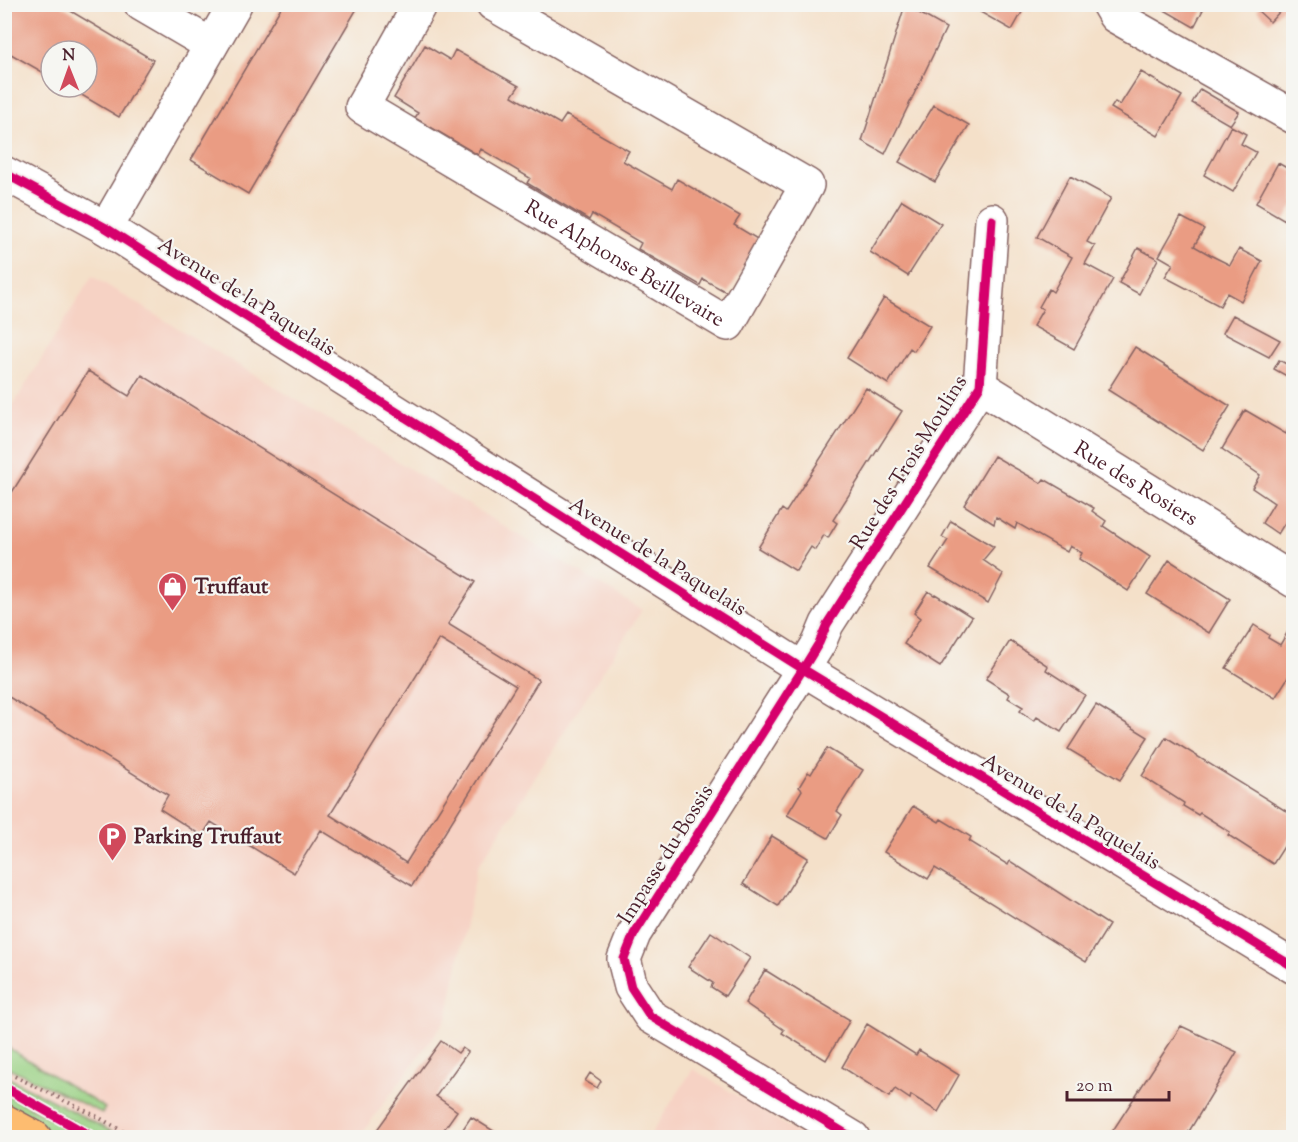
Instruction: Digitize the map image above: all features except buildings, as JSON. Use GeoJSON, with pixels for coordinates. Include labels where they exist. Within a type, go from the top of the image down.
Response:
{"type":"FeatureCollection","features":[{"type":"Feature","properties":{"kind":"main road"},"geometry":{"type":"LineString","coordinates":[[4,1121],[35,1137]]}},
{"type":"Feature","properties":{"kind":"street"},"geometry":{"type":"LineString","coordinates":[[141,4],[211,45]]}},
{"type":"Feature","properties":{"kind":"street"},"geometry":{"type":"LineString","coordinates":[[106,228],[235,4]]}},
{"type":"Feature","properties":{"kind":"street","name":"Rue Alphonse Beillevaire"},"geometry":{"type":"LineString","coordinates":[[420,4],[362,107],[728,324],[807,185],[493,4]]}},
{"type":"Feature","properties":{"kind":"street"},"geometry":{"type":"LineString","coordinates":[[1108,5],[1114,16],[1293,117]]}},
{"type":"Feature","properties":{"kind":"street","name":"Avenue de la Paquelais"},"geometry":{"type":"LineString","coordinates":[[4,173],[106,228],[803,669],[1293,967]]}},
{"type":"Feature","properties":{"kind":"street","name":"Rue des Trois Moulins"},"geometry":{"type":"LineString","coordinates":[[803,669],[819,643],[827,624],[980,386],[992,220]]}},
{"type":"Feature","properties":{"kind":"street","name":"Rue des Rosiers"},"geometry":{"type":"LineString","coordinates":[[980,386],[1293,581]]}},
{"type":"Feature","properties":{"kind":"street","name":"Impasse du Bossis"},"geometry":{"type":"LineString","coordinates":[[803,669],[634,934],[624,959],[631,987],[650,1016],[853,1137]]}},
{"type":"Feature","properties":{"kind":"path"},"geometry":{"type":"LineString","coordinates":[[4,1071],[99,1117],[134,1137]]}},
{"type":"Feature","properties":{"kind":"shaded area"},"geometry":{"type":"Polygon","coordinates":[[[92,276],[642,610],[477,868],[447,1018],[359,1137],[5,1137],[4,420],[92,276]]]}},
{"type":"Feature","properties":{"kind":"shaded area"},"geometry":{"type":"Polygon","coordinates":[[[693,1069],[805,1137],[649,1137],[693,1069]]]}},
{"type":"Feature","properties":{"kind":"green space"},"geometry":{"type":"Polygon","coordinates":[[[4,1045],[105,1108],[102,1113],[5,1066],[4,1045]]]}},
{"type":"Feature","properties":{"kind":"green space"},"geometry":{"type":"Polygon","coordinates":[[[5,1076],[122,1137],[100,1137],[5,1084],[5,1076]]]}},
{"type":"Feature","properties":{"kind":"green space"},"geometry":{"type":"Polygon","coordinates":[[[4,1093],[84,1137],[50,1137],[5,1112],[4,1093]]]}},
{"type":"Feature","properties":{"kind":"cycle path"},"geometry":{"type":"LineString","coordinates":[[4,173],[106,228],[803,669],[1294,967]]}},
{"type":"Feature","properties":{"kind":"cycle path"},"geometry":{"type":"LineString","coordinates":[[853,1138],[650,1016],[631,987],[624,959],[634,934],[803,669],[819,643],[827,624],[980,386],[992,220]]}},
{"type":"Feature","properties":{"kind":"cycle path"},"geometry":{"type":"LineString","coordinates":[[4,1087],[94,1138]]}},
{"type":"Feature","properties":{"kind":"place","name":"Truffaut"},"geometry":{"type":"Point","coordinates":[173,612]}},
{"type":"Feature","properties":{"kind":"place","name":"Parking Truffaut"},"geometry":{"type":"Point","coordinates":[113,862]}}]}
